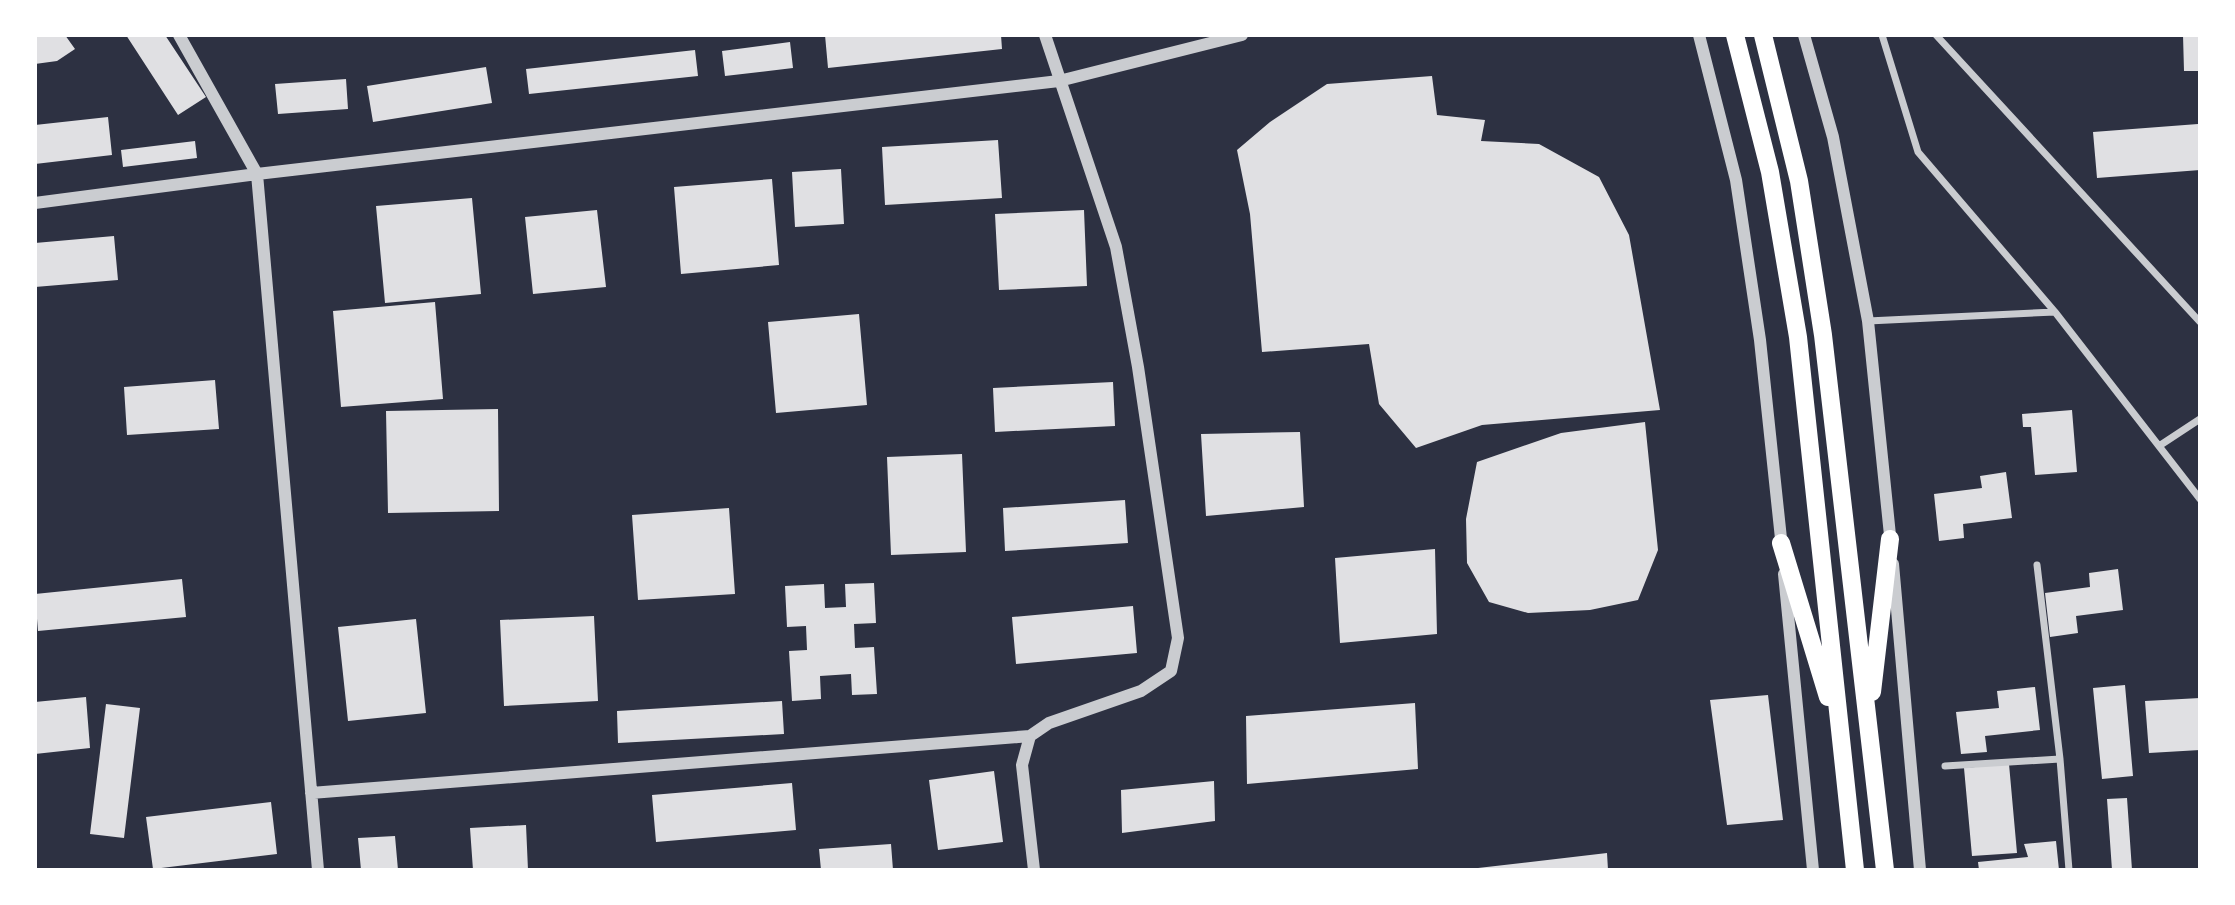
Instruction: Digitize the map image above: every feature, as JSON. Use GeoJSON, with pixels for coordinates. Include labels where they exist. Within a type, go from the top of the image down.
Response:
{"type":"FeatureCollection","features":[{"type":"Feature","properties":{"kind":"highway"},"geometry":{"type":"LineString","coordinates":[[1735,35],[1770,172],[1798,337],[1855,870]]}},
{"type":"Feature","properties":{"kind":"highway"},"geometry":{"type":"LineString","coordinates":[[1763,35],[1799,181],[1821,323],[1885,870]]}},
{"type":"Feature","properties":{"kind":"highway"},"geometry":{"type":"LineString","coordinates":[[1869,720],[1890,539]]}},
{"type":"Feature","properties":{"kind":"highway"},"geometry":{"type":"LineString","coordinates":[[1781,543],[1841,738]]}},
{"type":"Feature","properties":{"kind":"street"},"geometry":{"type":"LineString","coordinates":[[179,35],[257,174],[318,870]]}},
{"type":"Feature","properties":{"kind":"street"},"geometry":{"type":"LineString","coordinates":[[311,793],[1030,736],[1049,723],[1141,691],[1171,671],[1178,638],[1138,367],[1116,247],[1045,35]]}},
{"type":"Feature","properties":{"kind":"street"},"geometry":{"type":"LineString","coordinates":[[35,203],[257,174],[1059,81],[1241,35]]}},
{"type":"Feature","properties":{"kind":"street"},"geometry":{"type":"LineString","coordinates":[[1699,35],[1736,180],[1760,340],[1814,870]]}},
{"type":"Feature","properties":{"kind":"street"},"geometry":{"type":"LineString","coordinates":[[1804,35],[1833,136],[1868,321],[1920,870]]}},
{"type":"Feature","properties":{"kind":"street"},"geometry":{"type":"LineString","coordinates":[[1882,35],[1918,152],[2055,312],[2200,499]]}},
{"type":"Feature","properties":{"kind":"street"},"geometry":{"type":"LineString","coordinates":[[1936,35],[2200,322]]}},
{"type":"Feature","properties":{"kind":"street"},"geometry":{"type":"LineString","coordinates":[[1868,321],[2055,312]]}},
{"type":"Feature","properties":{"kind":"street"},"geometry":{"type":"LineString","coordinates":[[2159,446],[2200,419]]}},
{"type":"Feature","properties":{"kind":"street"},"geometry":{"type":"LineString","coordinates":[[2037,565],[2070,870]]}},
{"type":"Feature","properties":{"kind":"street"},"geometry":{"type":"LineString","coordinates":[[1030,736],[1022,765],[1034,870]]}},
{"type":"Feature","properties":{"kind":"street"},"geometry":{"type":"LineString","coordinates":[[1945,766],[2060,759]]}},
{"type":"Feature","properties":{"kind":"building"},"geometry":{"type":"Polygon","coordinates":[[[35,35],[65,35],[75,49],[57,61],[35,64],[35,35]]]}},
{"type":"Feature","properties":{"kind":"building"},"geometry":{"type":"Polygon","coordinates":[[[126,35],[165,35],[206,97],[178,115],[126,35]]]}},
{"type":"Feature","properties":{"kind":"building"},"geometry":{"type":"Polygon","coordinates":[[[825,35],[1001,35],[1002,49],[828,68],[825,35]]]}},
{"type":"Feature","properties":{"kind":"building"},"geometry":{"type":"Polygon","coordinates":[[[2183,35],[2200,35],[2200,71],[2184,71],[2183,35]]]}},
{"type":"Feature","properties":{"kind":"building"},"geometry":{"type":"Polygon","coordinates":[[[790,42],[793,68],[725,76],[722,51],[790,42]]]}},
{"type":"Feature","properties":{"kind":"building"},"geometry":{"type":"Polygon","coordinates":[[[695,50],[698,76],[529,94],[526,69],[695,50]]]}},
{"type":"Feature","properties":{"kind":"building"},"geometry":{"type":"Polygon","coordinates":[[[486,67],[492,103],[373,122],[367,86],[486,67]]]}},
{"type":"Feature","properties":{"kind":"building"},"geometry":{"type":"Polygon","coordinates":[[[1432,76],[1437,115],[1485,120],[1481,141],[1539,144],[1599,177],[1629,235],[1660,410],[1482,425],[1416,448],[1379,404],[1369,344],[1262,352],[1250,214],[1237,150],[1270,122],[1327,84],[1432,76]]]}},
{"type":"Feature","properties":{"kind":"building"},"geometry":{"type":"Polygon","coordinates":[[[346,79],[348,109],[278,114],[275,84],[346,79]]]}},
{"type":"Feature","properties":{"kind":"building"},"geometry":{"type":"Polygon","coordinates":[[[108,117],[112,155],[35,164],[35,125],[108,117]]]}},
{"type":"Feature","properties":{"kind":"building"},"geometry":{"type":"Polygon","coordinates":[[[2198,124],[2200,170],[2097,178],[2093,132],[2198,124]]]}},
{"type":"Feature","properties":{"kind":"building"},"geometry":{"type":"Polygon","coordinates":[[[998,140],[1002,198],[885,205],[882,147],[998,140]]]}},
{"type":"Feature","properties":{"kind":"building"},"geometry":{"type":"Polygon","coordinates":[[[195,141],[197,158],[123,167],[121,150],[195,141]]]}},
{"type":"Feature","properties":{"kind":"building"},"geometry":{"type":"Polygon","coordinates":[[[841,169],[844,224],[795,227],[792,172],[841,169]]]}},
{"type":"Feature","properties":{"kind":"building"},"geometry":{"type":"Polygon","coordinates":[[[772,179],[779,265],[681,274],[674,187],[772,179]]]}},
{"type":"Feature","properties":{"kind":"building"},"geometry":{"type":"Polygon","coordinates":[[[472,198],[481,294],[385,303],[376,206],[472,198]]]}},
{"type":"Feature","properties":{"kind":"building"},"geometry":{"type":"Polygon","coordinates":[[[597,210],[606,287],[533,294],[525,217],[597,210]]]}},
{"type":"Feature","properties":{"kind":"building"},"geometry":{"type":"Polygon","coordinates":[[[1084,210],[1087,286],[999,290],[995,214],[1084,210]]]}},
{"type":"Feature","properties":{"kind":"building"},"geometry":{"type":"Polygon","coordinates":[[[114,236],[118,280],[35,287],[35,243],[114,236]]]}},
{"type":"Feature","properties":{"kind":"building"},"geometry":{"type":"Polygon","coordinates":[[[435,302],[443,399],[341,407],[333,311],[435,302]]]}},
{"type":"Feature","properties":{"kind":"building"},"geometry":{"type":"Polygon","coordinates":[[[859,314],[867,405],[776,413],[768,322],[859,314]]]}},
{"type":"Feature","properties":{"kind":"building"},"geometry":{"type":"Polygon","coordinates":[[[215,380],[219,429],[127,435],[124,387],[215,380]]]}},
{"type":"Feature","properties":{"kind":"building"},"geometry":{"type":"Polygon","coordinates":[[[1113,382],[1115,426],[995,432],[993,388],[1113,382]]]}},
{"type":"Feature","properties":{"kind":"building"},"geometry":{"type":"Polygon","coordinates":[[[498,409],[499,511],[388,513],[386,411],[498,409]]]}},
{"type":"Feature","properties":{"kind":"building"},"geometry":{"type":"Polygon","coordinates":[[[2072,410],[2077,472],[2035,475],[2031,427],[2023,427],[2022,414],[2072,410]]]}},
{"type":"Feature","properties":{"kind":"building"},"geometry":{"type":"Polygon","coordinates":[[[1645,422],[1658,550],[1638,600],[1590,610],[1528,613],[1489,602],[1467,563],[1466,519],[1477,462],[1561,433],[1645,422]]]}},
{"type":"Feature","properties":{"kind":"building"},"geometry":{"type":"Polygon","coordinates":[[[1300,432],[1304,507],[1206,516],[1201,434],[1300,432]]]}},
{"type":"Feature","properties":{"kind":"building"},"geometry":{"type":"Polygon","coordinates":[[[962,454],[966,552],[891,555],[887,457],[962,454]]]}},
{"type":"Feature","properties":{"kind":"building"},"geometry":{"type":"Polygon","coordinates":[[[2006,472],[2012,518],[1963,524],[1964,538],[1939,541],[1934,494],[1982,488],[1980,476],[2006,472]]]}},
{"type":"Feature","properties":{"kind":"building"},"geometry":{"type":"Polygon","coordinates":[[[1125,500],[1128,543],[1005,551],[1003,508],[1125,500]]]}},
{"type":"Feature","properties":{"kind":"building"},"geometry":{"type":"Polygon","coordinates":[[[729,508],[735,594],[638,600],[632,515],[729,508]]]}},
{"type":"Feature","properties":{"kind":"building"},"geometry":{"type":"Polygon","coordinates":[[[1435,549],[1437,634],[1340,643],[1335,558],[1435,549]]]}},
{"type":"Feature","properties":{"kind":"building"},"geometry":{"type":"Polygon","coordinates":[[[2118,569],[2123,610],[2076,616],[2078,633],[2050,637],[2045,593],[2090,587],[2089,573],[2118,569]]]}},
{"type":"Feature","properties":{"kind":"building"},"geometry":{"type":"Polygon","coordinates":[[[182,579],[186,617],[38,631],[35,594],[182,579]]]}},
{"type":"Feature","properties":{"kind":"building"},"geometry":{"type":"Polygon","coordinates":[[[874,583],[876,623],[854,624],[855,648],[874,647],[877,694],[852,695],[851,674],[820,676],[821,699],[792,701],[789,651],[807,650],[806,626],[787,627],[785,586],[824,584],[825,608],[846,607],[845,584],[874,583]]]}},
{"type":"Feature","properties":{"kind":"building"},"geometry":{"type":"Polygon","coordinates":[[[1133,606],[1137,653],[1016,664],[1012,617],[1133,606]]]}},
{"type":"Feature","properties":{"kind":"building"},"geometry":{"type":"Polygon","coordinates":[[[594,616],[598,701],[504,706],[500,620],[594,616]]]}},
{"type":"Feature","properties":{"kind":"building"},"geometry":{"type":"Polygon","coordinates":[[[416,619],[426,713],[348,721],[338,627],[416,619]]]}},
{"type":"Feature","properties":{"kind":"building"},"geometry":{"type":"Polygon","coordinates":[[[2125,685],[2133,776],[2102,779],[2093,688],[2125,685]]]}},
{"type":"Feature","properties":{"kind":"building"},"geometry":{"type":"Polygon","coordinates":[[[2035,687],[2040,730],[1985,736],[1987,752],[1961,754],[1956,712],[1999,708],[1997,691],[2035,687]]]}},
{"type":"Feature","properties":{"kind":"building"},"geometry":{"type":"Polygon","coordinates":[[[1768,695],[1783,820],[1727,825],[1710,700],[1768,695]]]}},
{"type":"Feature","properties":{"kind":"building"},"geometry":{"type":"Polygon","coordinates":[[[86,697],[90,748],[35,754],[35,702],[86,697]]]}},
{"type":"Feature","properties":{"kind":"building"},"geometry":{"type":"Polygon","coordinates":[[[2200,698],[2200,750],[2149,753],[2145,701],[2200,698]]]}},
{"type":"Feature","properties":{"kind":"building"},"geometry":{"type":"Polygon","coordinates":[[[782,701],[784,734],[618,743],[617,711],[782,701]]]}},
{"type":"Feature","properties":{"kind":"building"},"geometry":{"type":"Polygon","coordinates":[[[1415,703],[1418,769],[1247,784],[1246,716],[1415,703]]]}},
{"type":"Feature","properties":{"kind":"building"},"geometry":{"type":"Polygon","coordinates":[[[106,704],[140,708],[124,838],[90,834],[106,704]]]}},
{"type":"Feature","properties":{"kind":"building"},"geometry":{"type":"Polygon","coordinates":[[[2009,764],[2017,853],[1972,856],[1964,768],[2009,764]]]}},
{"type":"Feature","properties":{"kind":"building"},"geometry":{"type":"Polygon","coordinates":[[[994,771],[1003,842],[938,850],[929,780],[994,771]]]}},
{"type":"Feature","properties":{"kind":"building"},"geometry":{"type":"Polygon","coordinates":[[[1214,781],[1215,821],[1122,833],[1121,790],[1214,781]]]}},
{"type":"Feature","properties":{"kind":"building"},"geometry":{"type":"Polygon","coordinates":[[[792,783],[796,830],[656,842],[652,795],[792,783]]]}},
{"type":"Feature","properties":{"kind":"building"},"geometry":{"type":"Polygon","coordinates":[[[2127,798],[2132,870],[2112,870],[2107,799],[2127,798]]]}},
{"type":"Feature","properties":{"kind":"building"},"geometry":{"type":"Polygon","coordinates":[[[271,802],[277,854],[153,869],[146,817],[271,802]]]}},
{"type":"Feature","properties":{"kind":"building"},"geometry":{"type":"Polygon","coordinates":[[[526,825],[528,870],[473,870],[470,828],[526,825]]]}},
{"type":"Feature","properties":{"kind":"building"},"geometry":{"type":"Polygon","coordinates":[[[395,836],[398,870],[361,870],[358,838],[395,836]]]}},
{"type":"Feature","properties":{"kind":"building"},"geometry":{"type":"Polygon","coordinates":[[[2056,841],[2059,870],[1979,870],[1978,862],[2028,857],[2024,844],[2056,841]]]}},
{"type":"Feature","properties":{"kind":"building"},"geometry":{"type":"Polygon","coordinates":[[[891,844],[893,870],[821,870],[819,849],[891,844]]]}},
{"type":"Feature","properties":{"kind":"building"},"geometry":{"type":"Polygon","coordinates":[[[1607,853],[1608,870],[1478,870],[1478,868],[1607,853]]]}}]}
